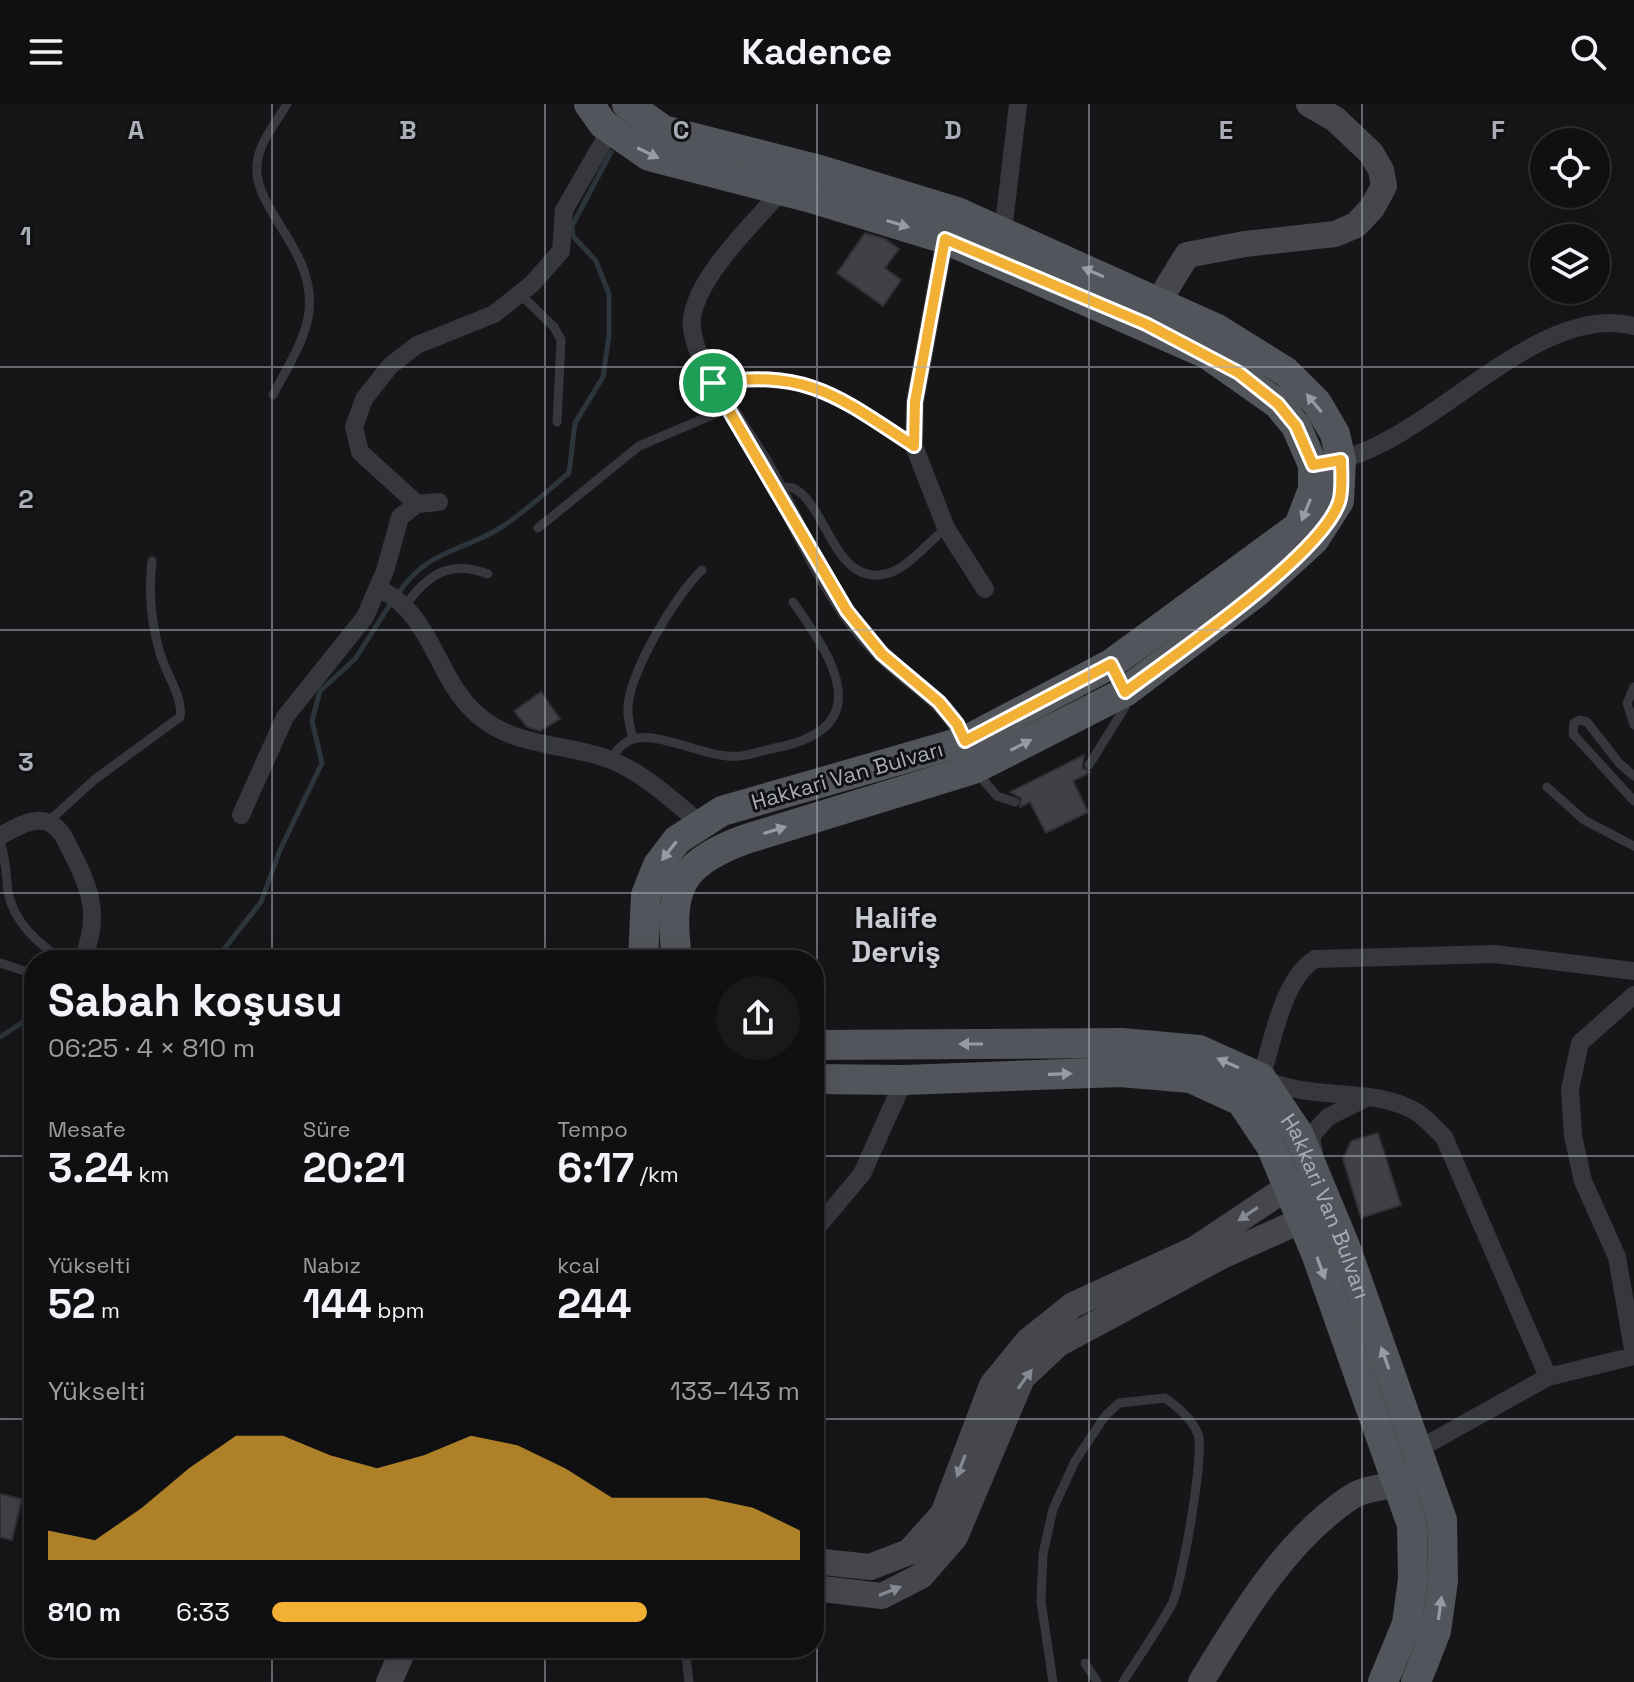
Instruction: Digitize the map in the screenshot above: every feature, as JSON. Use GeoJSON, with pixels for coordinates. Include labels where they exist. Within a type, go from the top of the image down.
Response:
{"type":"FeatureCollection","features":[{"type":"Feature","properties":{"kind":"main road","name":"Hakkari Van Bulvarı"},"geometry":{"type":"LineString","coordinates":[[589,104],[663,130],[820,170],[957,212],[1003,232],[1152,312],[1278,404],[1302,437],[1327,462],[1339,501],[1314,540],[1258,591],[1125,692],[720,849],[692,867],[677,892],[672,913],[676,950]]}},
{"type":"Feature","properties":{"kind":"main road","name":"Hakkari Van Bulvarı"},"geometry":{"type":"LineString","coordinates":[[619,117],[649,156],[782,190],[945,239],[1152,312]]}},
{"type":"Feature","properties":{"kind":"main road","name":"Hakkari Van Bulvarı"},"geometry":{"type":"LineString","coordinates":[[643,950],[646,895],[658,865],[677,840],[700,823],[722,811],[969,755],[1111,664],[1299,526],[1327,462]]}},
{"type":"Feature","properties":{"kind":"main road"},"geometry":{"type":"LineString","coordinates":[[824,1045],[1122,1043],[1199,1050],[1261,1078]]}},
{"type":"Feature","properties":{"kind":"main road","name":"Hakkari Van Bulvarı"},"geometry":{"type":"LineString","coordinates":[[824,1079],[904,1080],[1120,1072],[1191,1078],[1241,1101],[1271,1146],[1288,1187],[1412,1525],[1413,1579],[1407,1624],[1383,1682]]}},
{"type":"Feature","properties":{"kind":"main road","name":"Hakkari Van Bulvarı"},"geometry":{"type":"LineString","coordinates":[[1261,1078],[1298,1133],[1329,1207],[1442,1520],[1443,1581],[1436,1631],[1416,1682]]}},
{"type":"Feature","properties":{"kind":"street"},"geometry":{"type":"LineString","coordinates":[[1003,232],[1018,104]]}},
{"type":"Feature","properties":{"kind":"street"},"geometry":{"type":"LineString","coordinates":[[1152,312],[1187,255],[1245,244],[1335,234],[1356,225],[1372,208],[1384,186],[1381,170],[1371,153],[1335,119],[1309,104]]}},
{"type":"Feature","properties":{"kind":"street"},"geometry":{"type":"LineString","coordinates":[[417,504],[365,459],[356,445],[355,418],[364,399],[390,366],[417,345],[479,321],[521,295],[561,251],[562,218],[567,203],[619,117]]}},
{"type":"Feature","properties":{"kind":"street"},"geometry":{"type":"LineString","coordinates":[[782,190],[726,255],[695,306],[692,325],[694,341],[713,383],[847,611],[882,654],[939,702],[957,724],[969,755]]}},
{"type":"Feature","properties":{"kind":"street"},"geometry":{"type":"LineString","coordinates":[[945,239],[915,402],[914,446],[946,528],[985,589]]}},
{"type":"Feature","properties":{"kind":"street"},"geometry":{"type":"LineString","coordinates":[[1327,462],[1376,445],[1456,398],[1498,367],[1562,334],[1597,324],[1634,326]]}},
{"type":"Feature","properties":{"kind":"street"},"geometry":{"type":"LineString","coordinates":[[439,502],[417,504],[404,512],[398,522],[393,597],[466,702],[481,719],[529,741],[610,760],[647,780],[700,823]]}},
{"type":"Feature","properties":{"kind":"street"},"geometry":{"type":"LineString","coordinates":[[241,815],[285,717],[359,625],[393,597]]}},
{"type":"Feature","properties":{"kind":"street"},"geometry":{"type":"LineString","coordinates":[[0,839],[36,821],[48,822],[62,833],[89,885],[93,925],[85,950]]}},
{"type":"Feature","properties":{"kind":"street"},"geometry":{"type":"LineString","coordinates":[[1548,1377],[1444,1137],[1413,1109],[1368,1096],[1323,1096],[1285,1089],[1261,1078],[1301,968],[1315,959],[1495,954],[1634,971]]}},
{"type":"Feature","properties":{"kind":"street"},"geometry":{"type":"LineString","coordinates":[[1201,1682],[1240,1618],[1316,1522],[1355,1494],[1398,1486],[1420,1458],[1548,1377],[1634,1356],[1617,1257],[1583,1181],[1570,1089],[1580,1043],[1634,995]]}},
{"type":"Feature","properties":{"kind":"street"},"geometry":{"type":"LineString","coordinates":[[824,1219],[862,1174],[904,1080]]}},
{"type":"Feature","properties":{"kind":"street"},"geometry":{"type":"LineString","coordinates":[[824,1562],[870,1567],[909,1552],[943,1514],[992,1385],[1028,1341],[1073,1305],[1195,1249],[1288,1187],[1317,1180],[1311,1136],[1328,1117],[1368,1096]]}},
{"type":"Feature","properties":{"kind":"street"},"geometry":{"type":"LineString","coordinates":[[824,1589],[882,1596],[921,1576],[955,1537],[1022,1378],[1058,1344],[1222,1256],[1329,1207]]}},
{"type":"Feature","properties":{"kind":"street"},"geometry":{"type":"LineString","coordinates":[[381,1682],[382,1658]]}},
{"type":"Feature","properties":{"kind":"street"},"geometry":{"type":"LineString","coordinates":[[389,1682],[400,1658]]}},
{"type":"Feature","properties":{"kind":"lane"},"geometry":{"type":"LineString","coordinates":[[273,395],[304,333],[309,311],[309,289],[298,253],[263,198],[257,179],[260,152],[287,104]]}},
{"type":"Feature","properties":{"kind":"lane"},"geometry":{"type":"LineString","coordinates":[[521,295],[554,327],[561,340],[557,422]]}},
{"type":"Feature","properties":{"kind":"lane"},"geometry":{"type":"LineString","coordinates":[[713,383],[758,376],[803,382],[857,409],[914,446]]}},
{"type":"Feature","properties":{"kind":"lane"},"geometry":{"type":"LineString","coordinates":[[538,528],[639,446],[729,408]]}},
{"type":"Feature","properties":{"kind":"lane"},"geometry":{"type":"LineString","coordinates":[[776,487],[793,487],[804,496],[829,538],[853,566],[875,576],[894,571],[946,528]]}},
{"type":"Feature","properties":{"kind":"lane"},"geometry":{"type":"LineString","coordinates":[[48,822],[103,772],[180,717],[181,705],[164,666],[152,621],[152,561]]}},
{"type":"Feature","properties":{"kind":"lane"},"geometry":{"type":"LineString","coordinates":[[393,597],[420,585],[438,571],[466,567],[488,574]]}},
{"type":"Feature","properties":{"kind":"lane"},"geometry":{"type":"LineString","coordinates":[[633,739],[627,706],[645,656],[673,603],[702,570]]}},
{"type":"Feature","properties":{"kind":"lane"},"geometry":{"type":"LineString","coordinates":[[610,760],[621,745],[645,737],[694,751],[738,756],[795,743],[826,727],[837,702],[837,676],[828,650],[793,602]]}},
{"type":"Feature","properties":{"kind":"lane"},"geometry":{"type":"LineString","coordinates":[[1089,765],[1125,707],[1125,692],[1111,664]]}},
{"type":"Feature","properties":{"kind":"lane"},"geometry":{"type":"LineString","coordinates":[[1634,687],[1627,703],[1634,725]]}},
{"type":"Feature","properties":{"kind":"lane"},"geometry":{"type":"LineString","coordinates":[[1634,776],[1619,763],[1587,722],[1580,720],[1574,723],[1573,734],[1634,801]]}},
{"type":"Feature","properties":{"kind":"lane"},"geometry":{"type":"LineString","coordinates":[[969,755],[997,796],[1015,802]]}},
{"type":"Feature","properties":{"kind":"lane"},"geometry":{"type":"LineString","coordinates":[[1547,787],[1584,820],[1634,846]]}},
{"type":"Feature","properties":{"kind":"lane"},"geometry":{"type":"LineString","coordinates":[[0,839],[8,891],[19,919],[34,938],[49,950]]}},
{"type":"Feature","properties":{"kind":"lane"},"geometry":{"type":"LineString","coordinates":[[0,963],[24,971]]}},
{"type":"Feature","properties":{"kind":"lane"},"geometry":{"type":"LineString","coordinates":[[1053,1682],[1041,1601],[1043,1554],[1053,1509],[1075,1461],[1105,1416],[1119,1403],[1165,1398],[1181,1410],[1199,1435],[1200,1453],[1189,1530],[1173,1602],[1123,1682]]}},
{"type":"Feature","properties":{"kind":"lane"},"geometry":{"type":"LineString","coordinates":[[686,1658],[689,1682]]}},
{"type":"Feature","properties":{"kind":"lane"},"geometry":{"type":"LineString","coordinates":[[1085,1663],[1097,1682]]}},
{"type":"Feature","properties":{"kind":"building"},"geometry":{"type":"Polygon","coordinates":[[[865,233],[885,239],[899,249],[885,268],[901,280],[883,306],[837,273],[865,233]]]}},
{"type":"Feature","properties":{"kind":"building"},"geometry":{"type":"Polygon","coordinates":[[[541,692],[560,719],[540,731],[527,727],[514,711],[541,692]]]}},
{"type":"Feature","properties":{"kind":"building"},"geometry":{"type":"Polygon","coordinates":[[[1084,755],[1082,768],[1090,772],[1073,781],[1088,812],[1046,833],[1030,802],[1020,807],[1021,798],[1010,792],[1084,755]]]}},
{"type":"Feature","properties":{"kind":"building"},"geometry":{"type":"Polygon","coordinates":[[[1378,1133],[1401,1205],[1361,1218],[1343,1159],[1351,1141],[1378,1133]]]}},
{"type":"Feature","properties":{"kind":"building"},"geometry":{"type":"Polygon","coordinates":[[[0,1494],[22,1499],[12,1540],[0,1537],[0,1494]]]}},
{"type":"Feature","properties":{"kind":"waterway"},"geometry":{"type":"LineString","coordinates":[[397,595],[421,568],[500,528],[569,473],[575,423],[603,377],[609,335],[609,294],[596,261],[573,236],[572,226],[611,152]]}},
{"type":"Feature","properties":{"kind":"waterway"},"geometry":{"type":"LineString","coordinates":[[223,950],[261,902],[280,850],[322,763],[312,721],[320,691],[355,659],[391,603]]}},
{"type":"Feature","properties":{"kind":"waterway"},"geometry":{"type":"LineString","coordinates":[[0,1037],[24,1021]]}},
{"type":"Feature","properties":{"kind":"district","name":"Halife Derviş"},"geometry":{"type":"Point","coordinates":[896,934]}},
{"type":"Feature","properties":{"kind":"route"},"geometry":{"type":"LineString","coordinates":[[945,239],[1146,324],[1239,373],[1278,404],[1296,426],[1308,447],[1313,465],[1341,460],[1339,501],[1330,521],[1314,540],[1258,591],[1125,692],[1111,664],[965,741],[957,724],[939,702],[882,654],[847,611],[766,468],[713,383],[758,376],[803,382],[857,409],[914,446],[915,402],[929,340],[945,239]]}}]}
